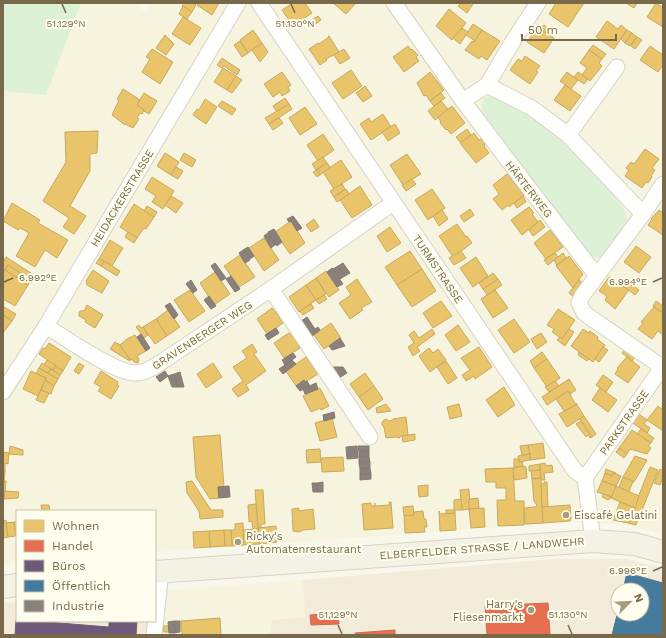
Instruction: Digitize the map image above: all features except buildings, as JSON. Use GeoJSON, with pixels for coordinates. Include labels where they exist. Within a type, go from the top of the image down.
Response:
{"type":"FeatureCollection","features":[{"type":"Feature","properties":{"kind":"main road","name":"ELBERFELDER STRASSE / LANDWEHR"},"geometry":{"type":"LineString","coordinates":[[158,572],[593,541],[635,544],[663,552]]}},
{"type":"Feature","properties":{"kind":"main road"},"geometry":{"type":"LineString","coordinates":[[3,587],[16,585]]}},
{"type":"Feature","properties":{"kind":"street","name":"HEIDACKERSTRASSE"},"geometry":{"type":"LineString","coordinates":[[3,392],[46,326],[238,3]]}},
{"type":"Feature","properties":{"kind":"street","name":"TURMSTRASSE"},"geometry":{"type":"LineString","coordinates":[[259,3],[575,471],[586,478]]}},
{"type":"Feature","properties":{"kind":"street","name":"HÄRTERWEG"},"geometry":{"type":"LineString","coordinates":[[394,3],[463,101],[597,276]]}},
{"type":"Feature","properties":{"kind":"street"},"geometry":{"type":"LineString","coordinates":[[463,101],[487,85],[538,3]]}},
{"type":"Feature","properties":{"kind":"street"},"geometry":{"type":"LineString","coordinates":[[568,135],[617,67]]}},
{"type":"Feature","properties":{"kind":"street"},"geometry":{"type":"LineString","coordinates":[[487,85],[532,108],[568,135],[643,214]]}},
{"type":"Feature","properties":{"kind":"street"},"geometry":{"type":"LineString","coordinates":[[663,184],[643,214],[582,296],[579,303],[584,313],[663,367]]}},
{"type":"Feature","properties":{"kind":"street","name":"GRAVENBERGER WEG"},"geometry":{"type":"LineString","coordinates":[[46,326],[103,361],[121,370],[135,373],[148,370],[164,361],[271,289],[393,203]]}},
{"type":"Feature","properties":{"kind":"street"},"geometry":{"type":"LineString","coordinates":[[271,289],[370,437]]}},
{"type":"Feature","properties":{"kind":"street","name":"PARKSTRASSE"},"geometry":{"type":"LineString","coordinates":[[586,478],[663,367]]}},
{"type":"Feature","properties":{"kind":"street"},"geometry":{"type":"LineString","coordinates":[[586,478],[593,541]]}},
{"type":"Feature","properties":{"kind":"street"},"geometry":{"type":"LineString","coordinates":[[156,604],[158,572]]}},
{"type":"Feature","properties":{"kind":"street"},"geometry":{"type":"LineString","coordinates":[[154,635],[155,622]]}},
{"type":"Feature","properties":{"kind":"shaded area"},"geometry":{"type":"Polygon","coordinates":[[[81,3],[135,3],[146,13],[151,3],[663,3],[663,534],[618,524],[572,522],[156,552],[156,510],[16,510],[16,563],[3,564],[3,91],[46,94],[81,3]]]}},
{"type":"Feature","properties":{"kind":"shaded area"},"geometry":{"type":"Polygon","coordinates":[[[553,559],[627,559],[663,569],[663,635],[270,635],[272,620],[305,617],[303,580],[553,559]]]}},
{"type":"Feature","properties":{"kind":"shaded area"},"geometry":{"type":"Polygon","coordinates":[[[303,580],[305,618],[272,620],[270,635],[161,635],[165,590],[303,580]]]}},
{"type":"Feature","properties":{"kind":"shaded area"},"geometry":{"type":"Polygon","coordinates":[[[16,602],[16,622],[149,622],[148,635],[3,635],[3,603],[16,602]]]}},
{"type":"Feature","properties":{"kind":"green space"},"geometry":{"type":"Polygon","coordinates":[[[3,3],[81,3],[46,95],[3,91],[3,3]]]}},
{"type":"Feature","properties":{"kind":"green space"},"geometry":{"type":"Polygon","coordinates":[[[489,96],[517,108],[532,118],[562,142],[606,182],[624,209],[628,221],[601,257],[598,258],[590,255],[552,205],[548,207],[545,202],[548,199],[482,114],[481,106],[484,99],[489,96]]]}},
{"type":"Feature","properties":{"kind":"place","name":"Eiscafé Gelatini"},"geometry":{"type":"Point","coordinates":[566,515]}},
{"type":"Feature","properties":{"kind":"place","name":"Ricky's Automatenrestaurant"},"geometry":{"type":"Point","coordinates":[238,542]}},
{"type":"Feature","properties":{"kind":"place","name":"Harry's Fliesenmarkt"},"geometry":{"type":"Point","coordinates":[531,610]}}]}
